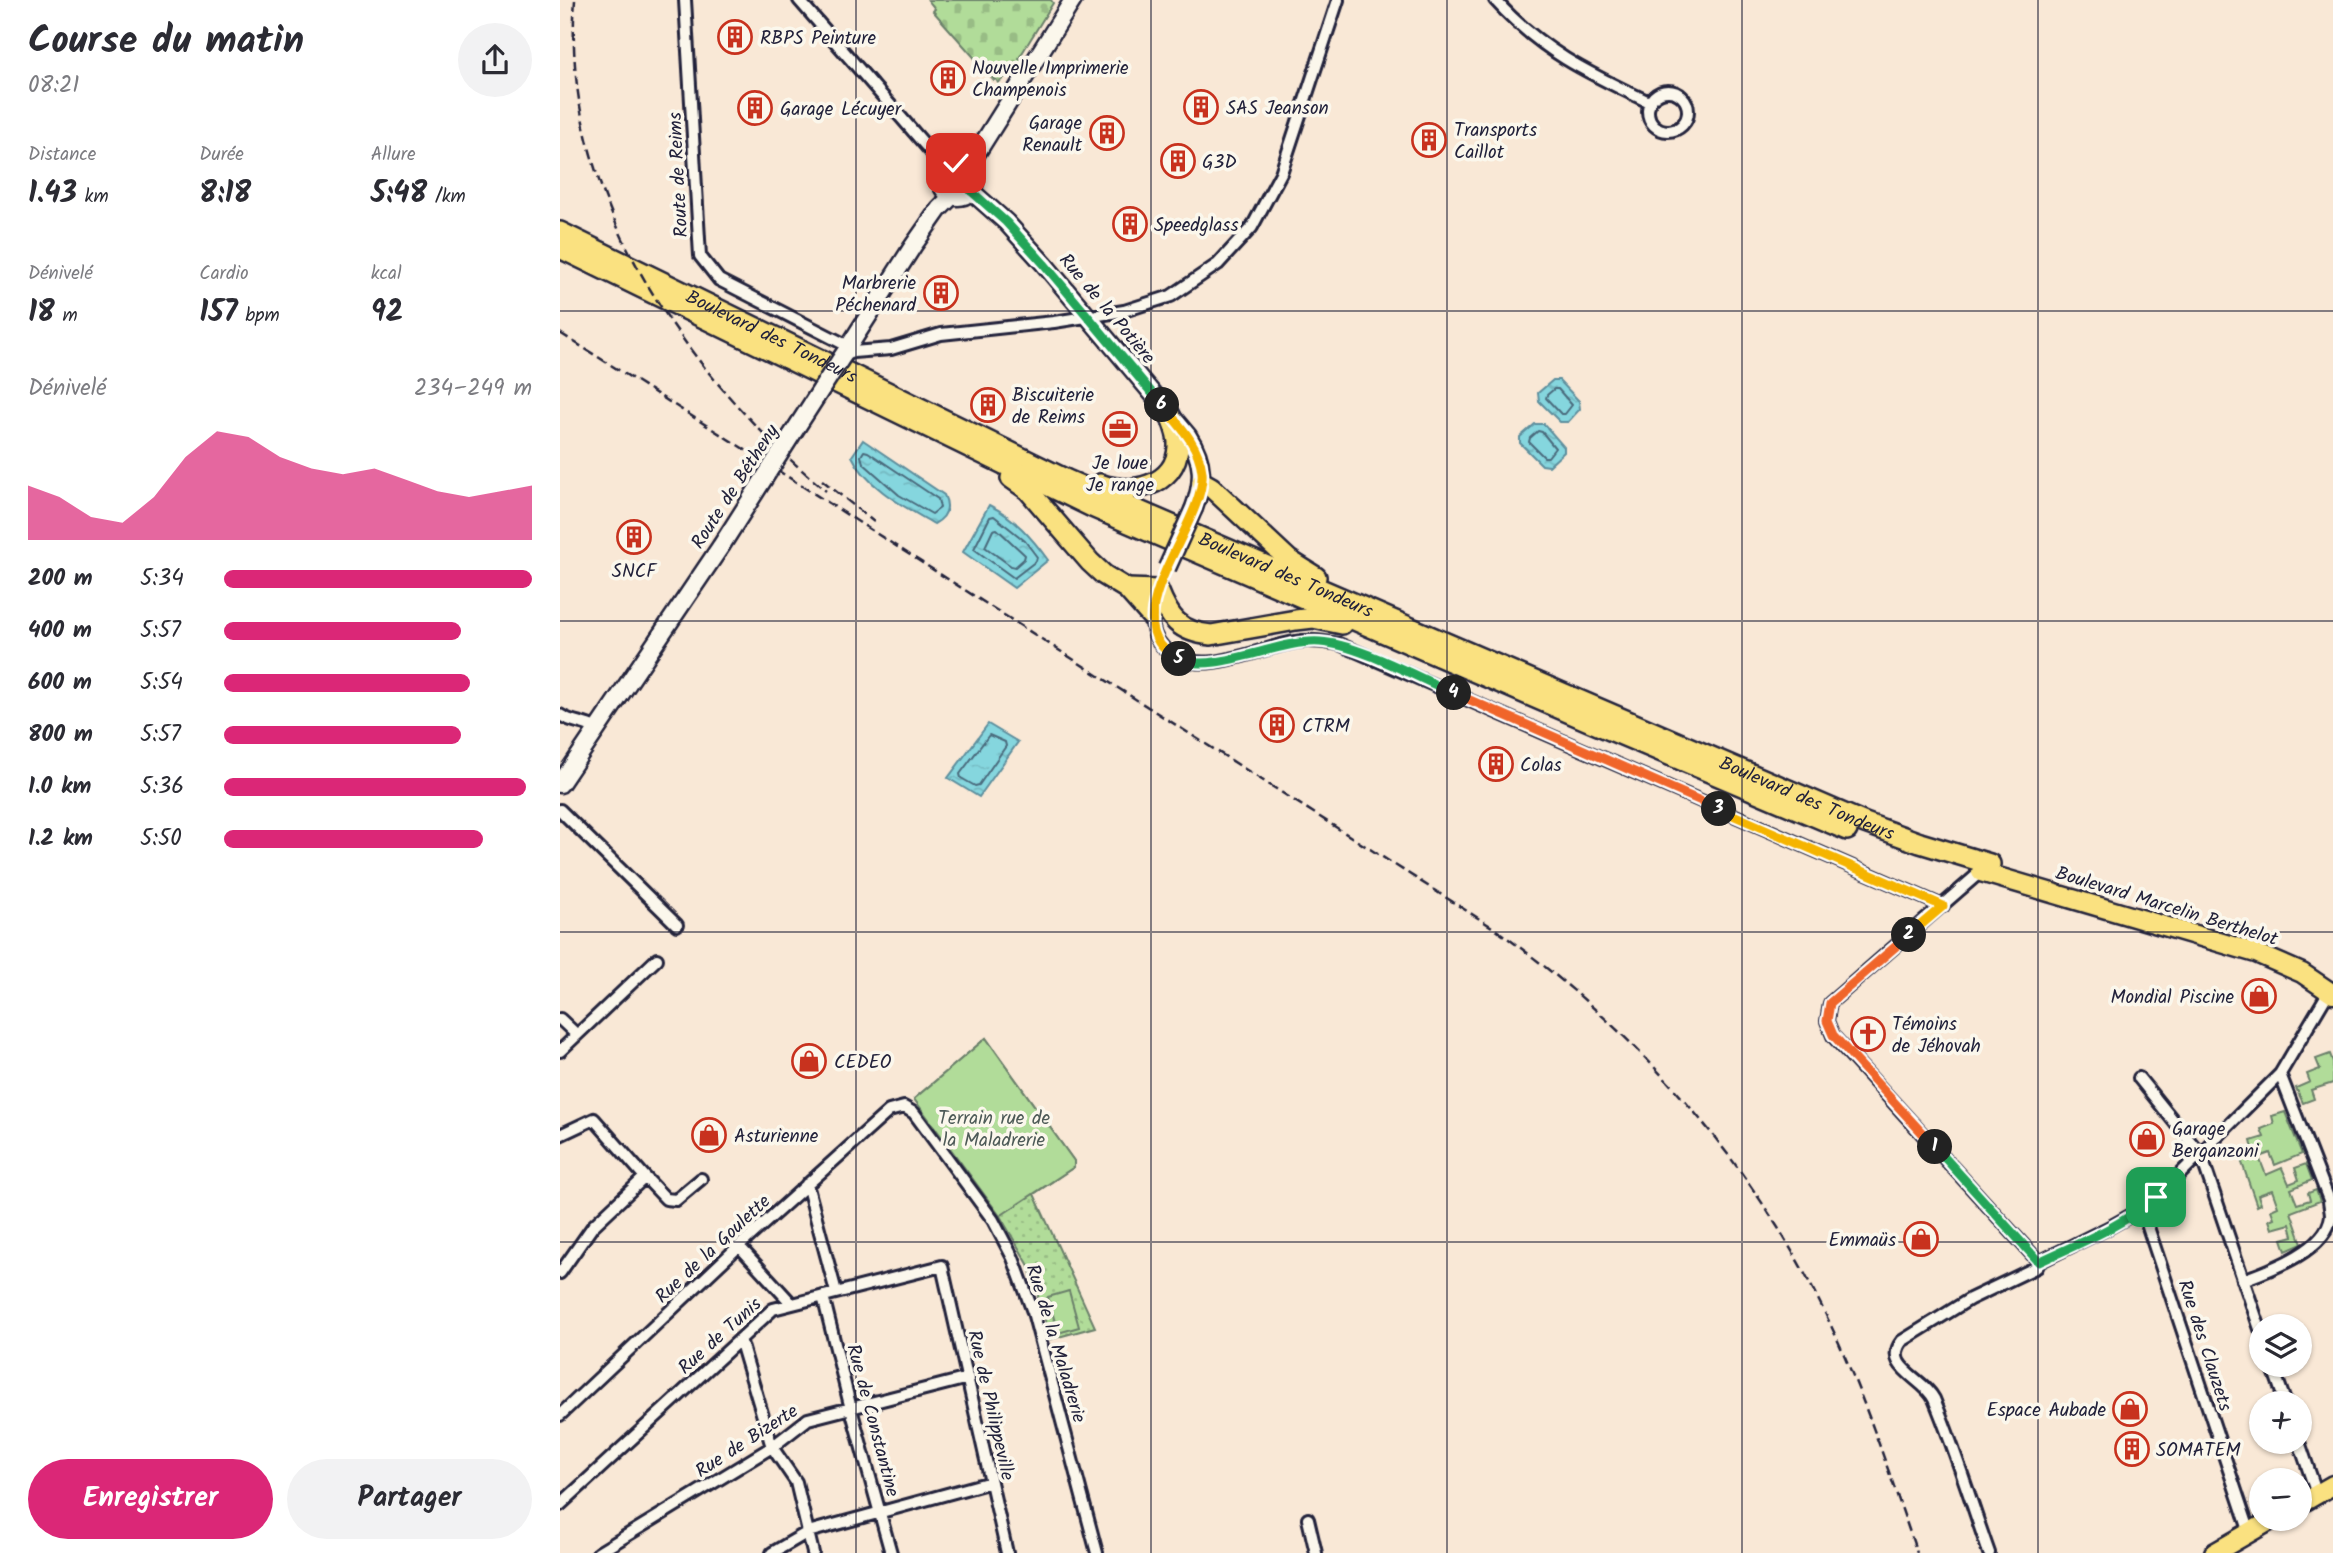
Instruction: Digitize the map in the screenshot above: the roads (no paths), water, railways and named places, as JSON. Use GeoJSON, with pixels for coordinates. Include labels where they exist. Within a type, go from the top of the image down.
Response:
{"type":"FeatureCollection","features":[{"type":"Feature","properties":{"kind":"highway","name":"Boulevard des Tondeurs"},"geometry":{"type":"LineString","coordinates":[[560,232],[1067,480],[1865,824],[1986,868]]}},
{"type":"Feature","properties":{"kind":"highway","name":"Boulevard des Tondeurs"},"geometry":{"type":"LineString","coordinates":[[560,248],[1092,507],[1827,822],[1872,839],[1986,868]]}},
{"type":"Feature","properties":{"kind":"highway"},"geometry":{"type":"LineString","coordinates":[[967,431],[1112,489],[1130,490],[1156,482],[1168,472],[1177,457],[1179,444],[1170,415]]}},
{"type":"Feature","properties":{"kind":"highway"},"geometry":{"type":"LineString","coordinates":[[906,418],[941,442],[1015,480],[1028,490],[1090,562],[1104,575],[1127,589],[1151,616]]}},
{"type":"Feature","properties":{"kind":"highway"},"geometry":{"type":"LineString","coordinates":[[1202,482],[1211,487],[1289,560],[1332,586],[1409,621],[1441,641]]}},
{"type":"Feature","properties":{"kind":"highway"},"geometry":{"type":"LineString","coordinates":[[1127,589],[1158,590],[1166,609],[1175,621],[1196,634],[1211,635],[1296,620],[1326,620],[1361,631],[1536,706],[1591,722]]}},
{"type":"Feature","properties":{"kind":"main road"},"geometry":{"type":"LineString","coordinates":[[962,165],[974,176],[971,191],[962,197],[945,187],[944,170],[962,165],[1073,0]]}},
{"type":"Feature","properties":{"kind":"main road","name":"Route de Bétheny"},"geometry":{"type":"LineString","coordinates":[[560,784],[721,546],[939,209],[945,187]]}},
{"type":"Feature","properties":{"kind":"main road","name":"Rue de la Potière"},"geometry":{"type":"LineString","coordinates":[[971,191],[1006,222],[1188,436],[1197,450],[1202,482]]}},
{"type":"Feature","properties":{"kind":"main road"},"geometry":{"type":"LineString","coordinates":[[1158,590],[1194,508],[1202,482]]}},
{"type":"Feature","properties":{"kind":"main road","name":"Boulevard Marcelin Berthelot"},"geometry":{"type":"LineString","coordinates":[[1986,868],[2256,953],[2332,988]]}},
{"type":"Feature","properties":{"kind":"main road"},"geometry":{"type":"LineString","coordinates":[[2312,1497],[2333,1485]]}},
{"type":"Feature","properties":{"kind":"main road"},"geometry":{"type":"LineString","coordinates":[[2219,1552],[2253,1531]]}},
{"type":"Feature","properties":{"kind":"street","name":"Route de Reims"},"geometry":{"type":"LineString","coordinates":[[685,0],[700,256],[719,280],[845,351]]}},
{"type":"Feature","properties":{"kind":"street"},"geometry":{"type":"LineString","coordinates":[[799,0],[932,153],[945,187]]}},
{"type":"Feature","properties":{"kind":"street"},"geometry":{"type":"LineString","coordinates":[[845,351],[891,349],[941,334],[1054,322],[1124,311],[1171,296],[1217,264],[1252,227],[1281,173],[1338,0]]}},
{"type":"Feature","properties":{"kind":"street"},"geometry":{"type":"LineString","coordinates":[[1495,0],[1538,41],[1580,69],[1648,102]]}},
{"type":"Feature","properties":{"kind":"street"},"geometry":{"type":"LineString","coordinates":[[932,153],[962,165]]}},
{"type":"Feature","properties":{"kind":"street"},"geometry":{"type":"LineString","coordinates":[[1158,590],[1151,616],[1153,631],[1159,643],[1170,654],[1186,662],[1203,664],[1297,641],[1339,644],[1943,906]]}},
{"type":"Feature","properties":{"kind":"street"},"geometry":{"type":"LineString","coordinates":[[560,715],[574,724],[585,722],[597,729]]}},
{"type":"Feature","properties":{"kind":"street"},"geometry":{"type":"LineString","coordinates":[[560,810],[677,925]]}},
{"type":"Feature","properties":{"kind":"street"},"geometry":{"type":"LineString","coordinates":[[1986,868],[1830,1003],[1827,1021],[1833,1035],[2039,1262]]}},
{"type":"Feature","properties":{"kind":"street"},"geometry":{"type":"LineString","coordinates":[[560,1051],[657,959]]}},
{"type":"Feature","properties":{"kind":"street"},"geometry":{"type":"LineString","coordinates":[[1989,1553],[1933,1397],[1898,1362],[1895,1354],[1902,1341],[1970,1299],[2037,1267],[2039,1262],[2142,1209],[2201,1155],[2280,1074],[2332,988]]}},
{"type":"Feature","properties":{"kind":"street"},"geometry":{"type":"LineString","coordinates":[[560,1019],[577,1035]]}},
{"type":"Feature","properties":{"kind":"street"},"geometry":{"type":"LineString","coordinates":[[2243,1280],[2305,1252],[2322,1236],[2331,1218],[2329,1200],[2280,1074]]}},
{"type":"Feature","properties":{"kind":"street"},"geometry":{"type":"LineString","coordinates":[[2139,1078],[2201,1155],[2255,1314]]}},
{"type":"Feature","properties":{"kind":"street","name":"Rue de la Maladrerie"},"geometry":{"type":"LineString","coordinates":[[890,1111],[904,1107],[914,1113],[993,1220],[1013,1258],[1033,1312],[1097,1553]]}},
{"type":"Feature","properties":{"kind":"street","name":"Rue de la Goulette"},"geometry":{"type":"LineString","coordinates":[[560,1415],[739,1246],[890,1111]]}},
{"type":"Feature","properties":{"kind":"street"},"geometry":{"type":"LineString","coordinates":[[560,1135],[594,1119],[666,1199],[676,1200],[701,1179]]}},
{"type":"Feature","properties":{"kind":"street"},"geometry":{"type":"LineString","coordinates":[[560,1273],[593,1226],[645,1177]]}},
{"type":"Feature","properties":{"kind":"street"},"geometry":{"type":"LineString","coordinates":[[807,1184],[836,1292]]}},
{"type":"Feature","properties":{"kind":"street","name":"Rue des Clauzets"},"geometry":{"type":"LineString","coordinates":[[2142,1209],[2250,1533]]}},
{"type":"Feature","properties":{"kind":"street"},"geometry":{"type":"LineString","coordinates":[[739,1246],[792,1304]]}},
{"type":"Feature","properties":{"kind":"street","name":"Rue de Tunis"},"geometry":{"type":"LineString","coordinates":[[560,1505],[773,1309],[942,1266]]}},
{"type":"Feature","properties":{"kind":"street","name":"Rue de Philippeville"},"geometry":{"type":"LineString","coordinates":[[942,1266],[1007,1553]]}},
{"type":"Feature","properties":{"kind":"street","name":"Rue de Constantine"},"geometry":{"type":"LineString","coordinates":[[823,1296],[891,1553]]}},
{"type":"Feature","properties":{"kind":"street"},"geometry":{"type":"LineString","coordinates":[[740,1339],[772,1447],[796,1482],[813,1553]]}},
{"type":"Feature","properties":{"kind":"street","name":"Rue de Bizerte"},"geometry":{"type":"LineString","coordinates":[[598,1553],[772,1447],[808,1419],[968,1378]]}},
{"type":"Feature","properties":{"kind":"street"},"geometry":{"type":"LineString","coordinates":[[2303,1454],[2317,1494]]}},
{"type":"Feature","properties":{"kind":"street"},"geometry":{"type":"LineString","coordinates":[[772,1553],[808,1532],[991,1482]]}},
{"type":"Feature","properties":{"kind":"street"},"geometry":{"type":"LineString","coordinates":[[1308,1519],[1316,1553]]}},
{"type":"Feature","properties":{"kind":"water"},"geometry":{"type":"Polygon","coordinates":[[[1553,380],[1559,380],[1579,401],[1580,409],[1568,422],[1560,422],[1539,401],[1538,393],[1553,380]]]}},
{"type":"Feature","properties":{"kind":"water"},"geometry":{"type":"Polygon","coordinates":[[[1535,424],[1544,424],[1564,447],[1564,452],[1549,466],[1542,465],[1520,443],[1520,437],[1535,424]]]}},
{"type":"Feature","properties":{"kind":"water"},"geometry":{"type":"Polygon","coordinates":[[[863,440],[944,495],[947,508],[942,518],[934,524],[876,487],[852,456],[863,440]]]}},
{"type":"Feature","properties":{"kind":"water"},"geometry":{"type":"Polygon","coordinates":[[[989,505],[1022,529],[1048,560],[1014,588],[963,552],[989,505]]]}},
{"type":"Feature","properties":{"kind":"water"},"geometry":{"type":"Polygon","coordinates":[[[988,724],[1018,742],[979,797],[948,778],[988,724]]]}},
{"type":"Feature","properties":{"kind":"railway"},"geometry":{"type":"LineString","coordinates":[[575,0],[576,72],[588,143],[610,210],[641,274],[680,335],[724,391],[774,443],[826,491]]}},
{"type":"Feature","properties":{"kind":"railway"},"geometry":{"type":"LineString","coordinates":[[560,333],[1492,927],[1542,964],[1589,1004],[1635,1047],[1717,1140],[1787,1242],[1817,1297],[1846,1360],[1872,1424],[1917,1553]]}},
{"type":"Feature","properties":{"kind":"railway"},"geometry":{"type":"LineString","coordinates":[[822,480],[874,522]]}},
{"type":"Feature","properties":{"kind":"place","name":"RBPS Peinture"},"geometry":{"type":"Point","coordinates":[735,37]}},
{"type":"Feature","properties":{"kind":"place","name":"Nouvelle Imprimerie Champenois"},"geometry":{"type":"Point","coordinates":[948,78]}},
{"type":"Feature","properties":{"kind":"place","name":"SAS Jeanson"},"geometry":{"type":"Point","coordinates":[1201,107]}},
{"type":"Feature","properties":{"kind":"place","name":"Garage Lécuyer"},"geometry":{"type":"Point","coordinates":[755,108]}},
{"type":"Feature","properties":{"kind":"place","name":"Garage Renault"},"geometry":{"type":"Point","coordinates":[1107,133]}},
{"type":"Feature","properties":{"kind":"place","name":"Transports Caillot"},"geometry":{"type":"Point","coordinates":[1429,140]}},
{"type":"Feature","properties":{"kind":"place","name":"G3D"},"geometry":{"type":"Point","coordinates":[1178,161]}},
{"type":"Feature","properties":{"kind":"place","name":"Speedglass"},"geometry":{"type":"Point","coordinates":[1130,224]}},
{"type":"Feature","properties":{"kind":"place","name":"Marbrerie Péchenard"},"geometry":{"type":"Point","coordinates":[941,293]}},
{"type":"Feature","properties":{"kind":"place","name":"Biscuiterie de Reims"},"geometry":{"type":"Point","coordinates":[988,405]}},
{"type":"Feature","properties":{"kind":"place","name":"Je loue Je range"},"geometry":{"type":"Point","coordinates":[1120,429]}},
{"type":"Feature","properties":{"kind":"place","name":"SNCF"},"geometry":{"type":"Point","coordinates":[634,537]}},
{"type":"Feature","properties":{"kind":"place","name":"CTRM"},"geometry":{"type":"Point","coordinates":[1277,725]}},
{"type":"Feature","properties":{"kind":"place","name":"Colas"},"geometry":{"type":"Point","coordinates":[1496,764]}},
{"type":"Feature","properties":{"kind":"place","name":"Mondial Piscine"},"geometry":{"type":"Point","coordinates":[2259,996]}},
{"type":"Feature","properties":{"kind":"place","name":"Témoins de Jéhovah"},"geometry":{"type":"Point","coordinates":[1868,1034]}},
{"type":"Feature","properties":{"kind":"place","name":"CEDEO"},"geometry":{"type":"Point","coordinates":[809,1061]}},
{"type":"Feature","properties":{"kind":"place","name":"Asturienne"},"geometry":{"type":"Point","coordinates":[709,1135]}},
{"type":"Feature","properties":{"kind":"place","name":"Garage Berganzoni"},"geometry":{"type":"Point","coordinates":[2147,1139]}},
{"type":"Feature","properties":{"kind":"place","name":"Emmaüs"},"geometry":{"type":"Point","coordinates":[1921,1239]}},
{"type":"Feature","properties":{"kind":"place","name":"Espace Aubade"},"geometry":{"type":"Point","coordinates":[2130,1409]}},
{"type":"Feature","properties":{"kind":"place","name":"SOMATEM"},"geometry":{"type":"Point","coordinates":[2132,1449]}},
{"type":"Feature","properties":{"kind":"park label","name":"Terrain rue de la Maladrerie"},"geometry":{"type":"Point","coordinates":[994,1128]}}]}
